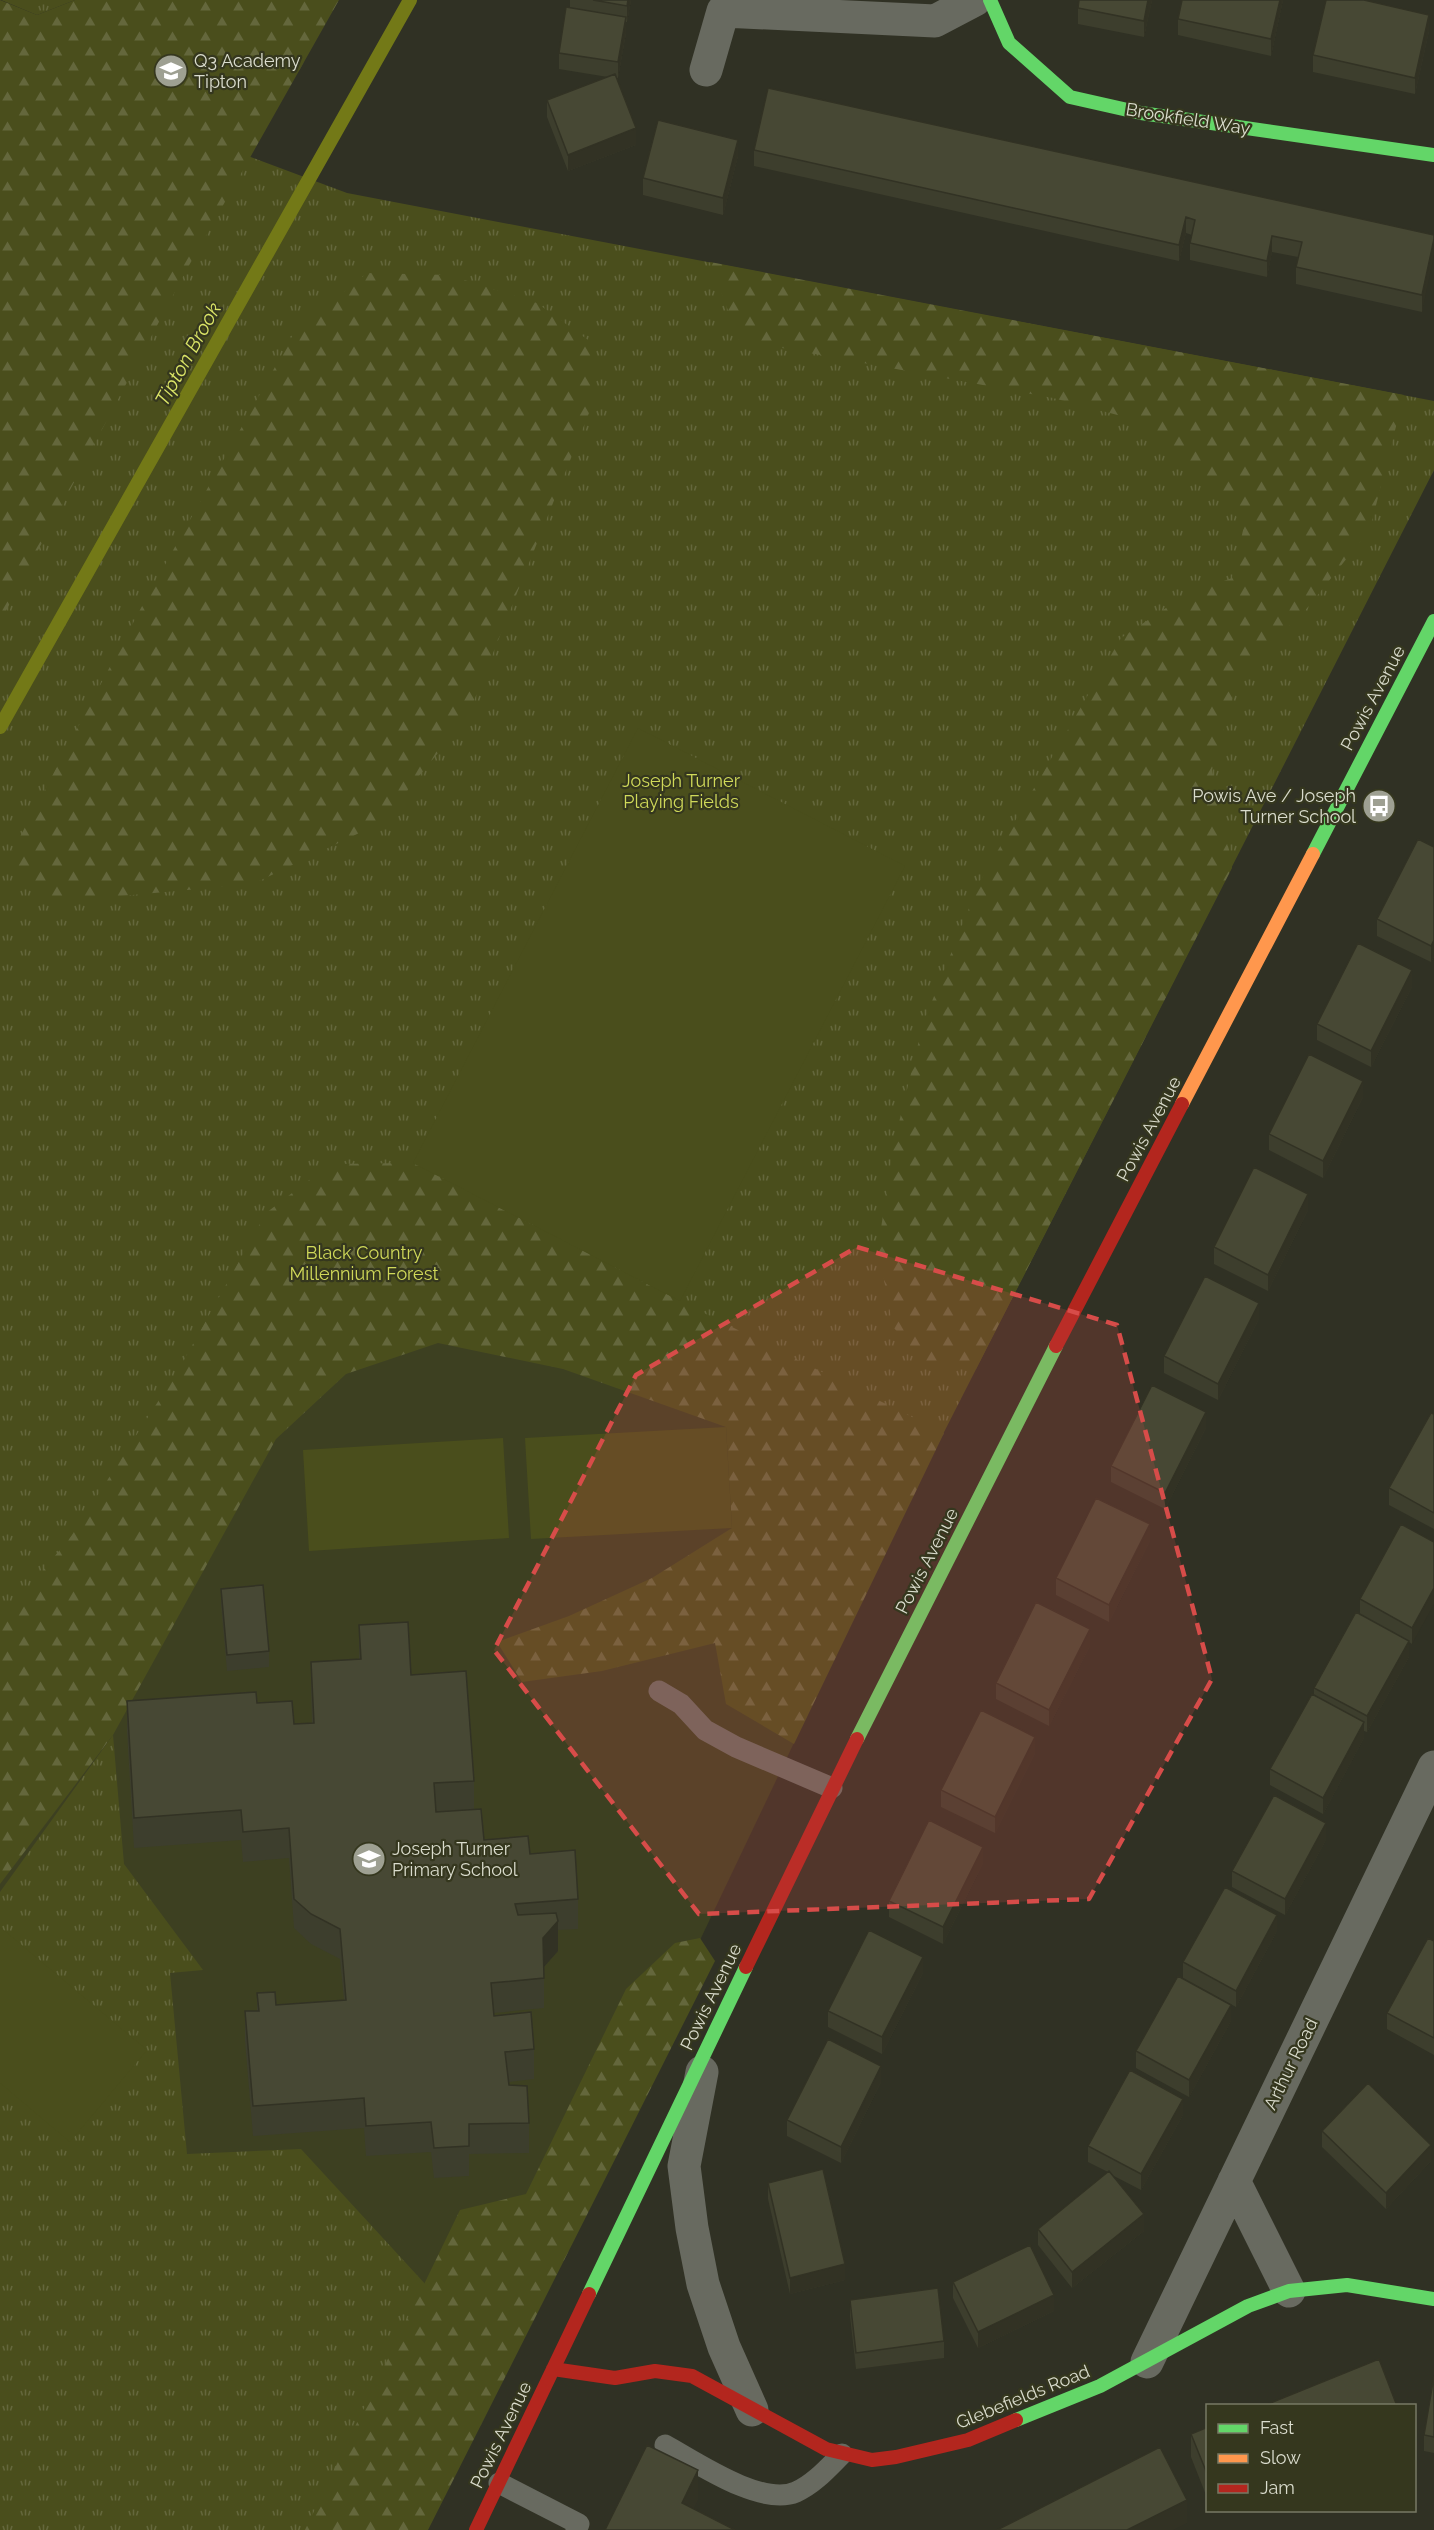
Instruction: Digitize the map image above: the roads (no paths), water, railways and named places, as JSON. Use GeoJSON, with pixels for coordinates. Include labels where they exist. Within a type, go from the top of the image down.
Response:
{"type":"FeatureCollection","features":[{"type":"Feature","properties":{"kind":"street"},"geometry":{"type":"LineString","coordinates":[[706,70],[723,5],[934,21],[975,0]]}},
{"type":"Feature","properties":{"kind":"street","name":"Brookfield Way"},"geometry":{"type":"LineString","coordinates":[[990,0],[1010,43],[1071,97],[1141,113],[1434,155]]}},
{"type":"Feature","properties":{"kind":"street","name":"Powis Avenue"},"geometry":{"type":"LineString","coordinates":[[476,2530],[706,2046],[832,1788],[1045,1367],[1434,621]]}},
{"type":"Feature","properties":{"kind":"street","name":"Arthur Road"},"geometry":{"type":"LineString","coordinates":[[1147,2362],[1434,1767]]}},
{"type":"Feature","properties":{"kind":"street"},"geometry":{"type":"LineString","coordinates":[[706,2046],[684,2166],[692,2228],[703,2284],[724,2347],[752,2409]]}},
{"type":"Feature","properties":{"kind":"street"},"geometry":{"type":"LineString","coordinates":[[1234,2181],[1289,2291]]}},
{"type":"Feature","properties":{"kind":"street","name":"Glebefields Road"},"geometry":{"type":"LineString","coordinates":[[553,2369],[615,2378],[655,2371],[692,2376],[826,2449],[873,2460],[896,2457],[968,2440],[1100,2386],[1248,2306],[1289,2291],[1347,2284],[1434,2299]]}},
{"type":"Feature","properties":{"kind":"lane"},"geometry":{"type":"LineString","coordinates":[[659,1691],[681,1704],[705,1730],[832,1788]]}},
{"type":"Feature","properties":{"kind":"lane"},"geometry":{"type":"LineString","coordinates":[[664,2445],[752,2491],[776,2497],[795,2492],[813,2482],[842,2454]]}},
{"type":"Feature","properties":{"kind":"lane"},"geometry":{"type":"LineString","coordinates":[[499,2483],[579,2524],[576,2530]]}},
{"type":"Feature","properties":{"kind":"waterway","name":"Tipton Brook"},"geometry":{"type":"LineString","coordinates":[[0,727],[410,0]]}},
{"type":"Feature","properties":{"kind":"place","name":"Q3 Academy Tipton"},"geometry":{"type":"Point","coordinates":[171,71]}},
{"type":"Feature","properties":{"kind":"place","name":"Powis Ave / Joseph Turner School"},"geometry":{"type":"Point","coordinates":[1379,806]}},
{"type":"Feature","properties":{"kind":"place","name":"Joseph Turner Primary School"},"geometry":{"type":"Point","coordinates":[369,1859]}},
{"type":"Feature","properties":{"kind":"park label","name":"Joseph Turner Playing Fields"},"geometry":{"type":"Point","coordinates":[681,791]}},
{"type":"Feature","properties":{"kind":"park label","name":"Black Country Millennium Forest"},"geometry":{"type":"Point","coordinates":[364,1263]}}]}
